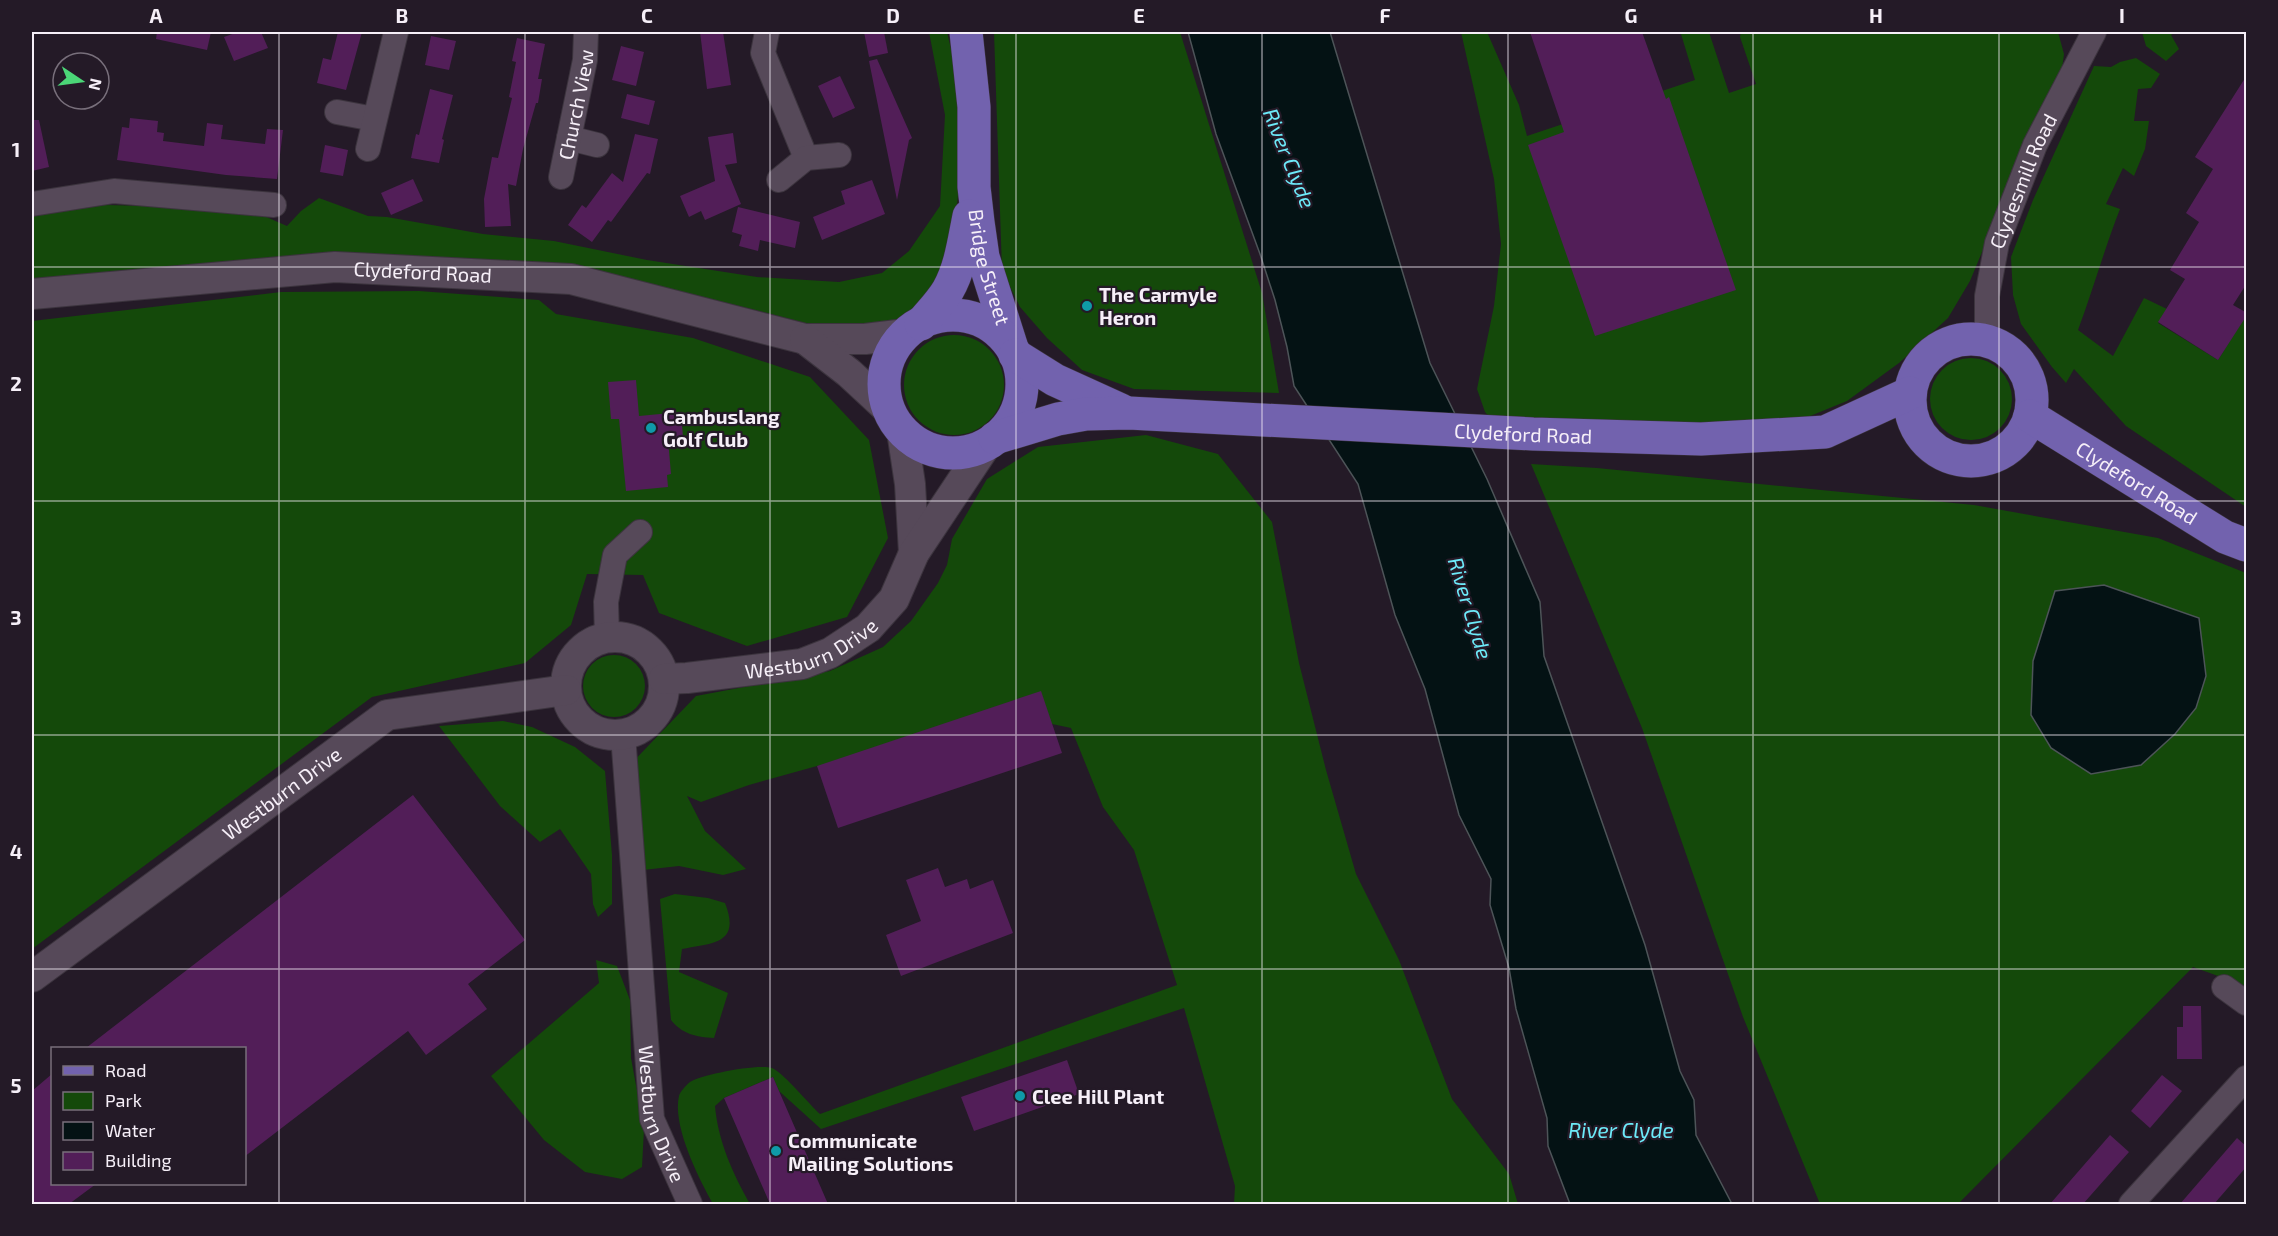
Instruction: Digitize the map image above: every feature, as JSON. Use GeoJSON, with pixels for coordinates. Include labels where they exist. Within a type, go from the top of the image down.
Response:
{"type":"FeatureCollection","features":[{"type":"Feature","properties":{"kind":"main road","name":"Bridge Street"},"geometry":{"type":"LineString","coordinates":[[966,32],[974,106],[974,187],[983,257],[1013,350]]}},
{"type":"Feature","properties":{"kind":"main road","name":"Bridge Street"},"geometry":{"type":"LineString","coordinates":[[914,329],[948,290],[961,255],[974,187]]}},
{"type":"Feature","properties":{"kind":"main road"},"geometry":{"type":"LineString","coordinates":[[954,315],[976,318],[996,329],[1013,350],[1021,367],[1023,389],[1017,412],[1004,431],[991,442],[965,453],[942,453],[920,445],[896,421],[884,389],[887,366],[896,345],[914,329],[932,318],[954,315]]}},
{"type":"Feature","properties":{"kind":"main road"},"geometry":{"type":"LineString","coordinates":[[1966,339],[1987,340],[2004,348],[2019,361],[2028,378],[2033,397],[2030,416],[2022,435],[2008,449],[1990,459],[1969,462],[1949,458],[1932,447],[1918,432],[1911,413],[1910,393],[1916,372],[1929,356],[1946,344],[1966,339]]}},
{"type":"Feature","properties":{"kind":"main road","name":"Clydeford Road"},"geometry":{"type":"LineString","coordinates":[[1013,350],[1055,380],[1129,413]]}},
{"type":"Feature","properties":{"kind":"main road","name":"Clydeford Road"},"geometry":{"type":"LineString","coordinates":[[991,442],[1058,419],[1086,414],[1129,413],[1495,432],[1701,439],[1825,432],[1910,393]]}},
{"type":"Feature","properties":{"kind":"main road","name":"Clydeford Road"},"geometry":{"type":"LineString","coordinates":[[2030,416],[2225,537],[2247,544]]}},
{"type":"Feature","properties":{"kind":"street"},"geometry":{"type":"LineString","coordinates":[[368,149],[396,32]]}},
{"type":"Feature","properties":{"kind":"street","name":"Church View"},"geometry":{"type":"LineString","coordinates":[[561,177],[585,60],[586,32]]}},
{"type":"Feature","properties":{"kind":"street"},"geometry":{"type":"LineString","coordinates":[[767,32],[763,53],[806,158]]}},
{"type":"Feature","properties":{"kind":"street","name":"Clydesmill Road"},"geometry":{"type":"LineString","coordinates":[[1987,340],[1987,296],[1997,243],[2035,145],[2094,32]]}},
{"type":"Feature","properties":{"kind":"street"},"geometry":{"type":"LineString","coordinates":[[337,112],[374,119]]}},
{"type":"Feature","properties":{"kind":"street"},"geometry":{"type":"LineString","coordinates":[[569,138],[597,145]]}},
{"type":"Feature","properties":{"kind":"street"},"geometry":{"type":"LineString","coordinates":[[779,180],[806,158],[839,155]]}},
{"type":"Feature","properties":{"kind":"street"},"geometry":{"type":"LineString","coordinates":[[32,204],[114,191],[274,205]]}},
{"type":"Feature","properties":{"kind":"street","name":"Clydeford Road"},"geometry":{"type":"LineString","coordinates":[[32,294],[335,267],[570,279],[806,339],[865,339],[914,329]]}},
{"type":"Feature","properties":{"kind":"street","name":"Clydeford Road"},"geometry":{"type":"LineString","coordinates":[[806,339],[849,373],[896,421]]}},
{"type":"Feature","properties":{"kind":"street","name":"Westburn Drive"},"geometry":{"type":"LineString","coordinates":[[896,421],[910,484],[914,553]]}},
{"type":"Feature","properties":{"kind":"street","name":"Westburn Drive"},"geometry":{"type":"LineString","coordinates":[[664,679],[802,664],[830,653],[868,628],[894,599],[914,553],[991,442]]}},
{"type":"Feature","properties":{"kind":"street"},"geometry":{"type":"LineString","coordinates":[[607,637],[606,602],[615,555],[640,532]]}},
{"type":"Feature","properties":{"kind":"street"},"geometry":{"type":"LineString","coordinates":[[607,637],[622,637],[644,646],[660,664],[664,679],[664,694],[659,709],[650,721],[638,730],[623,735],[607,735],[591,729],[579,719],[570,705],[566,690],[567,675],[577,656],[593,642],[607,637]]}},
{"type":"Feature","properties":{"kind":"street","name":"Westburn Drive"},"geometry":{"type":"LineString","coordinates":[[32,977],[387,715],[566,690]]}},
{"type":"Feature","properties":{"kind":"street","name":"Westburn Drive"},"geometry":{"type":"LineString","coordinates":[[623,735],[652,1119],[690,1204]]}},
{"type":"Feature","properties":{"kind":"street"},"geometry":{"type":"LineString","coordinates":[[2224,987],[2247,1003]]}},
{"type":"Feature","properties":{"kind":"street"},"geometry":{"type":"LineString","coordinates":[[2131,1204],[2247,1078]]}},
{"type":"Feature","properties":{"kind":"green space"},"geometry":{"type":"Polygon","coordinates":[[[929,32],[947,32],[959,83],[959,185],[952,253],[913,314],[875,326],[837,331],[692,294],[538,263],[32,284],[32,216],[105,205],[192,207],[264,216],[287,226],[301,211],[319,198],[368,216],[387,217],[483,234],[554,241],[647,260],[757,277],[839,282],[882,273],[909,251],[940,206],[945,115],[929,32]]]}},
{"type":"Feature","properties":{"kind":"green space"},"geometry":{"type":"Polygon","coordinates":[[[994,32],[1180,32],[1262,293],[1279,393],[1134,389],[1082,370],[1047,338],[1020,307],[1002,270],[994,32]]]}},
{"type":"Feature","properties":{"kind":"green space"},"geometry":{"type":"Polygon","coordinates":[[[1461,32],[1487,32],[1519,105],[1527,136],[1695,80],[1681,34],[1691,32],[1709,32],[1729,93],[1756,84],[1740,37],[1741,32],[2058,32],[2064,54],[2062,69],[2036,122],[1970,281],[1948,318],[1899,363],[1847,401],[1788,425],[1491,419],[1485,412],[1477,389],[1494,306],[1501,244],[1494,179],[1461,32]]]}},
{"type":"Feature","properties":{"kind":"green space"},"geometry":{"type":"Polygon","coordinates":[[[2142,32],[2176,32],[2171,35],[2179,49],[2166,61],[2146,46],[2142,32]]]}},
{"type":"Feature","properties":{"kind":"green space"},"geometry":{"type":"Polygon","coordinates":[[[2136,58],[2160,74],[2151,88],[2138,89],[2134,121],[2149,121],[2145,149],[2134,176],[2123,168],[2106,204],[2120,209],[2078,330],[2113,356],[2144,298],[2167,309],[2158,323],[2218,360],[2246,315],[2246,507],[2126,426],[2074,369],[2066,383],[2021,324],[2013,295],[2011,257],[2033,200],[2094,66],[2111,67],[2136,58]]]}},
{"type":"Feature","properties":{"kind":"green space","name":"Cambuslang Golf Club"},"geometry":{"type":"Polygon","coordinates":[[[419,291],[539,300],[556,314],[693,338],[810,377],[869,440],[888,538],[847,617],[747,646],[659,613],[643,575],[587,574],[571,625],[525,663],[372,697],[32,949],[32,321],[281,292],[419,291]]]}},
{"type":"Feature","properties":{"kind":"green space"},"geometry":{"type":"Polygon","coordinates":[[[954,335],[973,339],[990,349],[1000,366],[1004,385],[1000,404],[990,421],[973,431],[954,435],[935,431],[918,421],[908,404],[904,385],[908,366],[918,349],[935,339],[954,335]]]}},
{"type":"Feature","properties":{"kind":"green space"},"geometry":{"type":"Polygon","coordinates":[[[1971,358],[1987,361],[2000,370],[2009,383],[2012,399],[2009,415],[2000,428],[1987,437],[1971,440],[1955,437],[1942,428],[1933,415],[1930,399],[1933,383],[1942,370],[1955,361],[1971,358]]]}},
{"type":"Feature","properties":{"kind":"green space"},"geometry":{"type":"Polygon","coordinates":[[[1146,435],[1218,454],[1272,522],[1299,663],[1326,770],[1356,874],[1399,960],[1452,1099],[1509,1174],[1518,1204],[1234,1204],[1235,1186],[1184,1008],[821,1129],[779,1091],[773,1077],[724,1098],[715,1106],[719,1132],[727,1157],[750,1204],[713,1204],[688,1152],[679,1122],[680,1094],[688,1083],[696,1079],[745,1068],[768,1067],[784,1077],[820,1114],[1177,985],[1134,850],[1103,807],[1071,728],[1052,724],[817,766],[749,785],[701,802],[687,796],[705,831],[746,869],[723,875],[679,866],[634,871],[626,769],[696,696],[830,671],[883,647],[911,621],[938,583],[947,565],[952,539],[987,479],[1038,447],[1146,435]]]}},
{"type":"Feature","properties":{"kind":"green space"},"geometry":{"type":"Polygon","coordinates":[[[1531,464],[1597,468],[1974,505],[2158,538],[2246,573],[2246,986],[2193,967],[1958,1204],[1820,1204],[1743,1017],[1642,728],[1531,464]]]}},
{"type":"Feature","properties":{"kind":"green space"},"geometry":{"type":"Polygon","coordinates":[[[614,655],[636,664],[645,686],[636,708],[614,717],[592,708],[583,686],[592,664],[614,655]]]}},
{"type":"Feature","properties":{"kind":"green space"},"geometry":{"type":"Polygon","coordinates":[[[503,721],[532,727],[575,747],[605,771],[612,855],[612,904],[598,917],[593,904],[591,874],[560,829],[540,842],[500,806],[439,726],[503,721]]]}},
{"type":"Feature","properties":{"kind":"green space"},"geometry":{"type":"Polygon","coordinates":[[[675,894],[708,898],[725,903],[729,917],[727,934],[721,939],[713,943],[682,949],[679,972],[728,993],[714,1038],[690,1034],[680,1029],[671,1020],[660,899],[675,894]]]}},
{"type":"Feature","properties":{"kind":"green space"},"geometry":{"type":"Polygon","coordinates":[[[596,960],[617,966],[630,1000],[631,1058],[644,1129],[642,1167],[622,1179],[585,1172],[544,1140],[491,1076],[599,983],[596,960]]]}},
{"type":"Feature","properties":{"kind":"water","name":"River Clyde"},"geometry":{"type":"Polygon","coordinates":[[[1188,32],[1330,32],[1430,363],[1487,479],[1540,602],[1544,656],[1645,945],[1680,1071],[1694,1100],[1696,1135],[1732,1204],[1570,1204],[1548,1146],[1547,1118],[1516,1009],[1509,968],[1490,905],[1491,879],[1459,815],[1425,689],[1395,615],[1358,484],[1294,386],[1275,300],[1216,134],[1188,32]]]}},
{"type":"Feature","properties":{"kind":"water"},"geometry":{"type":"Polygon","coordinates":[[[2104,585],[2199,618],[2206,676],[2196,708],[2175,734],[2141,765],[2091,774],[2051,748],[2031,715],[2033,661],[2055,591],[2104,585]]]}},
{"type":"Feature","properties":{"kind":"building"},"geometry":{"type":"Polygon","coordinates":[[[157,32],[211,32],[207,50],[156,39],[157,32]]]}},
{"type":"Feature","properties":{"kind":"building"},"geometry":{"type":"Polygon","coordinates":[[[238,32],[261,32],[268,48],[234,61],[224,37],[238,32]]]}},
{"type":"Feature","properties":{"kind":"building"},"geometry":{"type":"Polygon","coordinates":[[[338,32],[362,32],[346,90],[317,83],[323,58],[331,60],[338,32]]]}},
{"type":"Feature","properties":{"kind":"building"},"geometry":{"type":"Polygon","coordinates":[[[700,32],[723,32],[731,85],[707,89],[700,32]]]}},
{"type":"Feature","properties":{"kind":"building"},"geometry":{"type":"Polygon","coordinates":[[[864,32],[884,32],[888,53],[869,57],[864,32]]]}},
{"type":"Feature","properties":{"kind":"building"},"geometry":{"type":"Polygon","coordinates":[[[1530,32],[1642,32],[1666,99],[1669,97],[1736,290],[1595,336],[1528,145],[1564,132],[1530,32]]]}},
{"type":"Feature","properties":{"kind":"building"},"geometry":{"type":"Polygon","coordinates":[[[431,36],[456,41],[449,70],[425,65],[431,36]]]}},
{"type":"Feature","properties":{"kind":"building"},"geometry":{"type":"Polygon","coordinates":[[[517,38],[545,44],[538,79],[542,79],[538,103],[536,103],[523,149],[516,186],[508,184],[511,226],[485,227],[484,199],[492,157],[498,158],[512,98],[509,97],[516,62],[512,61],[517,38]]]}},
{"type":"Feature","properties":{"kind":"building"},"geometry":{"type":"Polygon","coordinates":[[[621,46],[644,52],[636,86],[612,80],[621,46]]]}},
{"type":"Feature","properties":{"kind":"building"},"geometry":{"type":"Polygon","coordinates":[[[877,59],[912,138],[909,140],[897,200],[869,61],[877,59]]]}},
{"type":"Feature","properties":{"kind":"building"},"geometry":{"type":"Polygon","coordinates":[[[2247,75],[2247,283],[2233,305],[2247,315],[2218,360],[2158,322],[2185,279],[2170,270],[2199,222],[2186,213],[2213,169],[2195,157],[2247,75]]]}},
{"type":"Feature","properties":{"kind":"building"},"geometry":{"type":"Polygon","coordinates":[[[840,76],[855,108],[833,118],[818,86],[840,76]]]}},
{"type":"Feature","properties":{"kind":"building"},"geometry":{"type":"Polygon","coordinates":[[[430,89],[453,95],[442,139],[444,140],[439,163],[411,158],[430,89]]]}},
{"type":"Feature","properties":{"kind":"building"},"geometry":{"type":"Polygon","coordinates":[[[627,94],[655,101],[649,125],[621,118],[627,94]]]}},
{"type":"Feature","properties":{"kind":"building"},"geometry":{"type":"Polygon","coordinates":[[[130,118],[158,121],[157,132],[164,133],[163,141],[204,146],[207,123],[223,125],[221,139],[265,144],[267,129],[283,130],[277,179],[226,175],[117,160],[122,127],[129,128],[130,118]]]}},
{"type":"Feature","properties":{"kind":"building"},"geometry":{"type":"Polygon","coordinates":[[[32,120],[39,120],[49,167],[32,171],[32,120]]]}},
{"type":"Feature","properties":{"kind":"building"},"geometry":{"type":"Polygon","coordinates":[[[733,133],[737,163],[725,165],[741,204],[705,220],[701,211],[689,217],[680,196],[715,181],[708,137],[733,133]]]}},
{"type":"Feature","properties":{"kind":"building"},"geometry":{"type":"Polygon","coordinates":[[[635,134],[658,139],[650,174],[647,173],[611,222],[608,220],[592,242],[568,225],[582,205],[586,208],[612,173],[623,182],[635,134]]]}},
{"type":"Feature","properties":{"kind":"building"},"geometry":{"type":"Polygon","coordinates":[[[325,145],[348,150],[343,176],[320,172],[325,145]]]}},
{"type":"Feature","properties":{"kind":"building"},"geometry":{"type":"Polygon","coordinates":[[[413,179],[423,201],[391,215],[381,193],[413,179]]]}},
{"type":"Feature","properties":{"kind":"building"},"geometry":{"type":"Polygon","coordinates":[[[872,180],[885,214],[822,240],[813,217],[845,204],[841,191],[872,180]]]}},
{"type":"Feature","properties":{"kind":"building"},"geometry":{"type":"Polygon","coordinates":[[[738,207],[800,222],[795,248],[760,240],[758,251],[739,246],[742,235],[732,232],[738,207]]]}},
{"type":"Feature","properties":{"kind":"building","name":"Cambuslang Golf Club"},"geometry":{"type":"Polygon","coordinates":[[[636,380],[639,416],[681,412],[683,437],[668,439],[671,474],[667,475],[668,487],[626,491],[619,419],[611,419],[608,382],[636,380]]]}},
{"type":"Feature","properties":{"kind":"building"},"geometry":{"type":"Polygon","coordinates":[[[1041,691],[1062,753],[838,828],[817,766],[1041,691]]]}},
{"type":"Feature","properties":{"kind":"building"},"geometry":{"type":"Polygon","coordinates":[[[413,795],[525,940],[468,984],[487,1009],[426,1055],[408,1031],[246,1155],[246,1047],[87,1047],[413,795]]]}},
{"type":"Feature","properties":{"kind":"building"},"geometry":{"type":"Polygon","coordinates":[[[938,868],[945,887],[967,879],[970,889],[993,880],[1013,933],[901,976],[886,935],[921,921],[906,880],[938,868]]]}},
{"type":"Feature","properties":{"kind":"building"},"geometry":{"type":"Polygon","coordinates":[[[2183,1006],[2201,1006],[2202,1059],[2177,1059],[2177,1027],[2183,1027],[2183,1006]]]}},
{"type":"Feature","properties":{"kind":"building","name":"Clee Hill Plant"},"geometry":{"type":"Polygon","coordinates":[[[1067,1060],[1079,1094],[974,1131],[961,1097],[1067,1060]]]}},
{"type":"Feature","properties":{"kind":"building"},"geometry":{"type":"Polygon","coordinates":[[[51,1075],[51,1185],[95,1185],[69,1204],[32,1204],[32,1091],[51,1075]]]}},
{"type":"Feature","properties":{"kind":"building"},"geometry":{"type":"Polygon","coordinates":[[[2162,1075],[2182,1091],[2150,1128],[2131,1111],[2162,1075]]]}},
{"type":"Feature","properties":{"kind":"building","name":"Communicate Mailing Solutions"},"geometry":{"type":"Polygon","coordinates":[[[773,1077],[828,1204],[770,1204],[724,1098],[773,1077]]]}},
{"type":"Feature","properties":{"kind":"building"},"geometry":{"type":"Polygon","coordinates":[[[2110,1135],[2129,1152],[2083,1204],[2050,1204],[2110,1135]]]}},
{"type":"Feature","properties":{"kind":"building"},"geometry":{"type":"Polygon","coordinates":[[[2237,1138],[2247,1147],[2247,1166],[2214,1204],[2180,1204],[2237,1138]]]}},
{"type":"Feature","properties":{"kind":"place","name":"The Carmyle Heron"},"geometry":{"type":"Point","coordinates":[1087,306]}},
{"type":"Feature","properties":{"kind":"place","name":"Cambuslang Golf Club"},"geometry":{"type":"Point","coordinates":[651,428]}},
{"type":"Feature","properties":{"kind":"place","name":"Clee Hill Plant"},"geometry":{"type":"Point","coordinates":[1020,1096]}},
{"type":"Feature","properties":{"kind":"place","name":"Communicate Mailing Solutions"},"geometry":{"type":"Point","coordinates":[776,1151]}}]}
